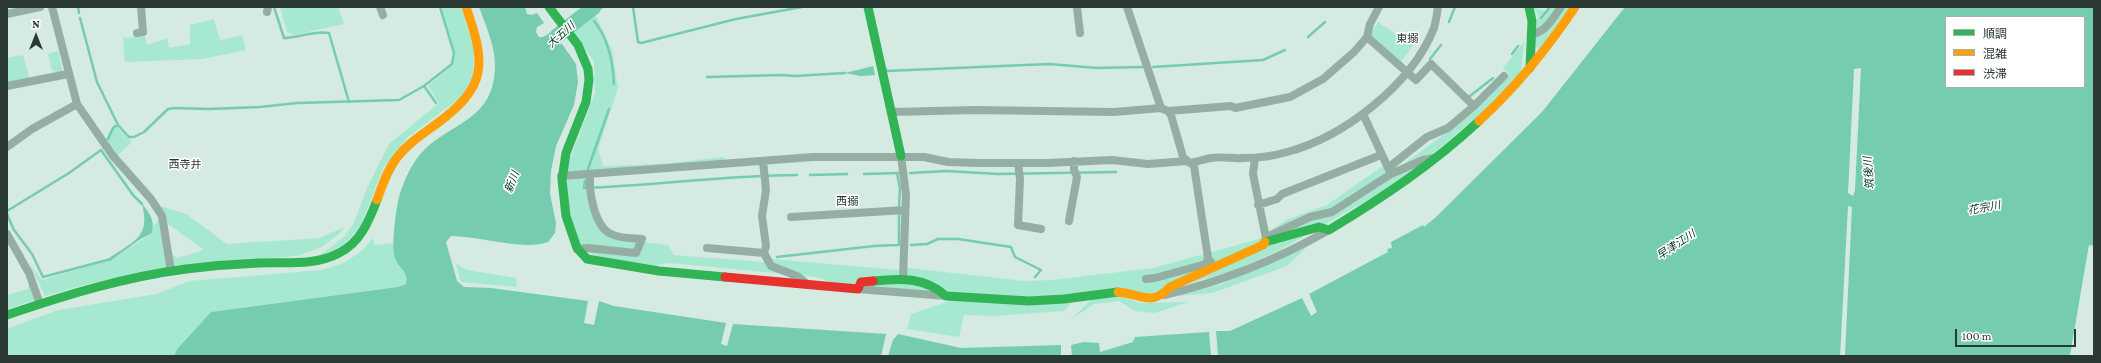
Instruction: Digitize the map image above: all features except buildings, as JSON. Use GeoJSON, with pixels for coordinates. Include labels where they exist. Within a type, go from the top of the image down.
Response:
{"type":"FeatureCollection","features":[{"type":"Feature","properties":{"kind":"street"},"geometry":{"type":"LineString","coordinates":[[7,14],[40,7]]}},
{"type":"Feature","properties":{"kind":"street"},"geometry":{"type":"LineString","coordinates":[[52,7],[68,74],[77,104],[113,156],[152,199],[162,216],[171,271]]}},
{"type":"Feature","properties":{"kind":"street"},"geometry":{"type":"LineString","coordinates":[[137,33],[143,32],[141,7]]}},
{"type":"Feature","properties":{"kind":"street"},"geometry":{"type":"LineString","coordinates":[[7,315],[115,283],[171,271],[231,264],[320,261],[349,247],[362,233],[374,212],[390,168],[402,151],[421,134],[468,98],[477,83],[480,58],[478,44],[466,7]]}},
{"type":"Feature","properties":{"kind":"street"},"geometry":{"type":"LineString","coordinates":[[549,7],[584,55],[588,68],[589,83],[584,108],[566,153],[561,176],[561,191],[565,213],[577,249],[587,259],[626,266],[1011,301],[1055,301],[1114,292],[1139,298],[1152,299],[1190,290],[1229,277],[1287,252],[1329,230],[1398,187],[1437,157],[1500,100],[1530,68],[1553,41],[1575,7]]}},
{"type":"Feature","properties":{"kind":"street"},"geometry":{"type":"LineString","coordinates":[[868,7],[902,156],[905,178],[903,278]]}},
{"type":"Feature","properties":{"kind":"street"},"geometry":{"type":"LineString","coordinates":[[1078,7],[1080,33]]}},
{"type":"Feature","properties":{"kind":"street"},"geometry":{"type":"LineString","coordinates":[[1127,7],[1178,144],[1188,162],[1194,166],[1208,258],[1214,267]]}},
{"type":"Feature","properties":{"kind":"street"},"geometry":{"type":"LineString","coordinates":[[892,112],[974,110],[1114,112],[1231,106],[1235,108],[1290,97],[1323,79],[1354,52],[1367,37],[1370,24],[1379,7]]}},
{"type":"Feature","properties":{"kind":"street"},"geometry":{"type":"LineString","coordinates":[[561,176],[813,157],[924,157],[948,162],[1019,169],[1074,161],[1112,160],[1148,164],[1188,162],[1212,158],[1255,158],[1286,152],[1311,144],[1340,129],[1363,114],[1396,85],[1418,58],[1434,28],[1438,7]]}},
{"type":"Feature","properties":{"kind":"street"},"geometry":{"type":"LineString","coordinates":[[1529,7],[1533,20],[1529,53],[1530,68]]}},
{"type":"Feature","properties":{"kind":"street"},"geometry":{"type":"LineString","coordinates":[[1531,35],[1539,33],[1546,28],[1561,7]]}},
{"type":"Feature","properties":{"kind":"street"},"geometry":{"type":"LineString","coordinates":[[1367,37],[1416,80],[1431,64],[1474,106]]}},
{"type":"Feature","properties":{"kind":"street"},"geometry":{"type":"LineString","coordinates":[[7,86],[68,74]]}},
{"type":"Feature","properties":{"kind":"street"},"geometry":{"type":"LineString","coordinates":[[1164,295],[1170,287],[1263,245],[1266,239],[1310,217],[1332,212],[1389,171],[1427,137],[1448,128],[1474,106],[1504,76]]}},
{"type":"Feature","properties":{"kind":"street"},"geometry":{"type":"LineString","coordinates":[[7,147],[32,129],[77,104]]}},
{"type":"Feature","properties":{"kind":"street"},"geometry":{"type":"LineString","coordinates":[[1363,114],[1381,150],[1381,155],[1389,171]]}},
{"type":"Feature","properties":{"kind":"street"},"geometry":{"type":"LineString","coordinates":[[1258,205],[1381,155]]}},
{"type":"Feature","properties":{"kind":"street"},"geometry":{"type":"LineString","coordinates":[[1389,171],[1437,157]]}},
{"type":"Feature","properties":{"kind":"street"},"geometry":{"type":"LineString","coordinates":[[1255,158],[1252,174],[1266,239]]}},
{"type":"Feature","properties":{"kind":"street"},"geometry":{"type":"LineString","coordinates":[[763,161],[766,190],[762,216],[766,246],[764,253],[771,266],[797,276],[806,283]]}},
{"type":"Feature","properties":{"kind":"street"},"geometry":{"type":"LineString","coordinates":[[1069,221],[1077,177],[1074,172],[1074,161]]}},
{"type":"Feature","properties":{"kind":"street"},"geometry":{"type":"LineString","coordinates":[[1019,169],[1018,225],[1041,229]]}},
{"type":"Feature","properties":{"kind":"street"},"geometry":{"type":"LineString","coordinates":[[577,249],[587,248],[636,253],[642,239],[623,237],[611,234],[605,230],[592,203],[589,188],[590,175]]}},
{"type":"Feature","properties":{"kind":"street"},"geometry":{"type":"LineString","coordinates":[[791,217],[905,210]]}},
{"type":"Feature","properties":{"kind":"street"},"geometry":{"type":"LineString","coordinates":[[1266,239],[1319,227],[1329,230]]}},
{"type":"Feature","properties":{"kind":"street"},"geometry":{"type":"LineString","coordinates":[[7,234],[29,274],[40,304]]}},
{"type":"Feature","properties":{"kind":"street"},"geometry":{"type":"LineString","coordinates":[[707,248],[764,253]]}},
{"type":"Feature","properties":{"kind":"street"},"geometry":{"type":"LineString","coordinates":[[1146,279],[1155,278],[1206,264],[1208,258]]}},
{"type":"Feature","properties":{"kind":"street"},"geometry":{"type":"LineString","coordinates":[[858,288],[861,282],[903,278],[939,288],[946,296]]}},
{"type":"Feature","properties":{"kind":"shaded area"},"geometry":{"type":"Polygon","coordinates":[[[280,7],[338,7],[344,24],[294,35],[287,32],[280,7]]]}},
{"type":"Feature","properties":{"kind":"shaded area"},"geometry":{"type":"Polygon","coordinates":[[[441,7],[461,7],[474,50],[473,77],[461,97],[408,137],[383,168],[361,225],[344,245],[319,256],[344,237],[354,223],[367,188],[389,144],[439,103],[428,86],[453,65],[455,53],[441,7]]]}},
{"type":"Feature","properties":{"kind":"shaded area"},"geometry":{"type":"Polygon","coordinates":[[[1534,7],[1547,12],[1551,7],[1570,7],[1539,49],[1534,45],[1538,16],[1534,7]]]}},
{"type":"Feature","properties":{"kind":"shaded area"},"geometry":{"type":"Polygon","coordinates":[[[594,12],[612,50],[618,88],[598,149],[603,166],[662,164],[724,157],[725,162],[590,172],[589,207],[612,238],[668,245],[674,255],[763,262],[772,259],[897,270],[909,268],[1024,281],[1052,280],[1153,268],[1259,239],[1286,220],[1327,205],[1383,166],[1388,180],[1398,168],[1453,128],[1509,73],[1503,68],[1524,42],[1521,72],[1484,111],[1440,148],[1382,192],[1280,250],[1230,272],[1144,295],[1013,298],[832,283],[817,277],[669,263],[653,266],[609,260],[586,252],[576,236],[565,194],[568,164],[595,93],[594,62],[574,32],[594,12]]]}},
{"type":"Feature","properties":{"kind":"shaded area"},"geometry":{"type":"Polygon","coordinates":[[[214,19],[220,40],[242,35],[246,50],[202,59],[125,62],[123,38],[145,36],[147,45],[167,38],[169,48],[190,44],[190,25],[214,19]]]}},
{"type":"Feature","properties":{"kind":"shaded area"},"geometry":{"type":"Polygon","coordinates":[[[1378,22],[1413,45],[1400,63],[1369,37],[1378,22]]]}},
{"type":"Feature","properties":{"kind":"shaded area"},"geometry":{"type":"Polygon","coordinates":[[[58,51],[63,72],[56,73],[51,68],[48,54],[58,51]]]}},
{"type":"Feature","properties":{"kind":"shaded area"},"geometry":{"type":"Polygon","coordinates":[[[23,55],[30,80],[8,85],[7,58],[23,55]]]}},
{"type":"Feature","properties":{"kind":"shaded area"},"geometry":{"type":"Polygon","coordinates":[[[114,124],[132,142],[117,156],[105,140],[114,124]]]}},
{"type":"Feature","properties":{"kind":"shaded area"},"geometry":{"type":"Polygon","coordinates":[[[425,149],[399,264],[406,272],[406,284],[398,287],[211,312],[178,348],[174,356],[7,356],[7,329],[58,310],[157,294],[189,281],[322,270],[346,262],[364,249],[373,238],[374,245],[394,243],[399,198],[410,169],[425,149]]]}},
{"type":"Feature","properties":{"kind":"shaded area"},"geometry":{"type":"Polygon","coordinates":[[[161,206],[186,214],[227,244],[320,238],[344,227],[340,233],[322,247],[297,256],[173,266],[171,253],[177,258],[204,250],[168,224],[161,206]]]}},
{"type":"Feature","properties":{"kind":"shaded area"},"geometry":{"type":"Polygon","coordinates":[[[159,220],[167,268],[92,283],[45,296],[30,264],[42,280],[113,259],[152,233],[154,225],[159,220]]]}},
{"type":"Feature","properties":{"kind":"shaded area"},"geometry":{"type":"Polygon","coordinates":[[[1309,245],[1287,266],[1212,293],[1177,296],[1222,284],[1309,245]]]}},
{"type":"Feature","properties":{"kind":"shaded area"},"geometry":{"type":"Polygon","coordinates":[[[456,264],[467,270],[516,278],[517,287],[461,282],[456,264]]]}},
{"type":"Feature","properties":{"kind":"shaded area"},"geometry":{"type":"Polygon","coordinates":[[[29,282],[36,300],[7,309],[7,295],[28,289],[29,282]]]}},
{"type":"Feature","properties":{"kind":"shaded area"},"geometry":{"type":"Polygon","coordinates":[[[1119,295],[1139,303],[1188,302],[1155,313],[1135,311],[1119,301],[1094,304],[1070,320],[1093,298],[1119,295]]]}},
{"type":"Feature","properties":{"kind":"shaded area"},"geometry":{"type":"Polygon","coordinates":[[[952,300],[1073,301],[1064,311],[993,316],[964,315],[959,337],[907,329],[911,314],[952,300]]]}},
{"type":"Feature","properties":{"kind":"water","name":"新川"},"geometry":{"type":"Polygon","coordinates":[[[479,7],[525,7],[527,14],[532,15],[537,13],[544,23],[537,27],[536,32],[539,37],[543,37],[552,32],[555,33],[560,40],[556,45],[562,44],[576,64],[578,82],[574,105],[556,146],[551,171],[550,194],[556,223],[555,233],[548,242],[526,245],[451,236],[446,242],[457,281],[464,287],[491,288],[588,301],[584,323],[594,325],[599,301],[614,306],[726,323],[721,344],[727,346],[733,324],[886,334],[881,356],[174,356],[178,348],[211,312],[398,287],[406,284],[407,280],[405,273],[395,258],[394,228],[398,203],[406,178],[412,165],[425,149],[470,118],[480,109],[493,85],[495,68],[494,53],[479,7]]]}},
{"type":"Feature","properties":{"kind":"water"},"geometry":{"type":"Polygon","coordinates":[[[586,7],[607,7],[594,12],[578,26],[572,18],[586,7]]]}},
{"type":"Feature","properties":{"kind":"water"},"geometry":{"type":"Polygon","coordinates":[[[1625,7],[2094,7],[2094,246],[2089,246],[2070,356],[1218,356],[1216,331],[1230,331],[1302,298],[1311,316],[1317,312],[1309,294],[1388,252],[1387,249],[1392,248],[1391,242],[1423,225],[1424,227],[1436,217],[1542,112],[1625,7]]]}},
{"type":"Feature","properties":{"kind":"water"},"geometry":{"type":"Polygon","coordinates":[[[873,66],[875,75],[861,76],[845,73],[873,66]]]}},
{"type":"Feature","properties":{"kind":"water"},"geometry":{"type":"Polygon","coordinates":[[[142,204],[151,217],[153,225],[152,233],[139,240],[113,259],[108,259],[132,243],[142,232],[144,215],[142,204]]]}},
{"type":"Feature","properties":{"kind":"water"},"geometry":{"type":"Polygon","coordinates":[[[1209,332],[1211,356],[1072,356],[1071,345],[1084,342],[1099,343],[1100,352],[1133,342],[1135,337],[1209,332]]]}},
{"type":"Feature","properties":{"kind":"water"},"geometry":{"type":"Polygon","coordinates":[[[898,334],[961,348],[1061,345],[1061,356],[888,356],[893,340],[898,334]]]}},
{"type":"Feature","properties":{"kind":"pier"},"geometry":{"type":"Polygon","coordinates":[[[1861,68],[1855,190],[1853,196],[1848,193],[1854,69],[1861,68]]]}},
{"type":"Feature","properties":{"kind":"pier"},"geometry":{"type":"Polygon","coordinates":[[[1848,206],[1852,207],[1845,356],[1840,356],[1848,206]]]}},
{"type":"Feature","properties":{"kind":"pier"},"geometry":{"type":"Polygon","coordinates":[[[2089,245],[2094,246],[2094,248],[2091,248],[2072,356],[2070,356],[2089,245]]]}},
{"type":"Feature","properties":{"kind":"waterway"},"geometry":{"type":"LineString","coordinates":[[78,7],[79,13]]}},
{"type":"Feature","properties":{"kind":"waterway"},"geometry":{"type":"LineString","coordinates":[[274,7],[284,38],[312,33],[329,33],[349,102]]}},
{"type":"Feature","properties":{"kind":"waterway"},"geometry":{"type":"LineString","coordinates":[[424,86],[452,64],[454,53],[440,7]]}},
{"type":"Feature","properties":{"kind":"waterway","name":"大五川"},"geometry":{"type":"LineString","coordinates":[[544,51],[557,36],[594,7]]}},
{"type":"Feature","properties":{"kind":"waterway"},"geometry":{"type":"LineString","coordinates":[[633,7],[638,42],[641,43],[736,19],[802,7]]}},
{"type":"Feature","properties":{"kind":"waterway"},"geometry":{"type":"LineString","coordinates":[[1449,22],[1455,7]]}},
{"type":"Feature","properties":{"kind":"waterway"},"geometry":{"type":"LineString","coordinates":[[1541,18],[1550,7]]}},
{"type":"Feature","properties":{"kind":"waterway"},"geometry":{"type":"LineString","coordinates":[[80,18],[97,82],[118,125],[129,137],[134,137],[144,132],[168,109],[174,108],[209,109],[260,107],[297,103],[399,100],[424,86],[436,103]]}},
{"type":"Feature","properties":{"kind":"waterway"},"geometry":{"type":"LineString","coordinates":[[594,21],[603,35],[609,51],[614,84]]}},
{"type":"Feature","properties":{"kind":"waterway"},"geometry":{"type":"LineString","coordinates":[[1308,37],[1325,22]]}},
{"type":"Feature","properties":{"kind":"waterway"},"geometry":{"type":"LineString","coordinates":[[1430,59],[1441,45]]}},
{"type":"Feature","properties":{"kind":"waterway"},"geometry":{"type":"LineString","coordinates":[[1512,54],[1518,46]]}},
{"type":"Feature","properties":{"kind":"waterway"},"geometry":{"type":"LineString","coordinates":[[1153,67],[1263,60],[1285,50]]}},
{"type":"Feature","properties":{"kind":"waterway"},"geometry":{"type":"LineString","coordinates":[[886,69],[886,71],[1049,64],[1097,68],[1142,67]]}},
{"type":"Feature","properties":{"kind":"waterway"},"geometry":{"type":"LineString","coordinates":[[707,77],[795,76],[845,73]]}},
{"type":"Feature","properties":{"kind":"waterway"},"geometry":{"type":"LineString","coordinates":[[1470,96],[1493,78]]}},
{"type":"Feature","properties":{"kind":"waterway"},"geometry":{"type":"LineString","coordinates":[[588,169],[609,109]]}},
{"type":"Feature","properties":{"kind":"waterway"},"geometry":{"type":"LineString","coordinates":[[108,139],[113,128],[118,125]]}},
{"type":"Feature","properties":{"kind":"waterway"},"geometry":{"type":"LineString","coordinates":[[7,211],[69,173],[101,150],[133,195],[142,204]]}},
{"type":"Feature","properties":{"kind":"waterway"},"geometry":{"type":"LineString","coordinates":[[910,173],[946,171],[998,174],[1116,172]]}},
{"type":"Feature","properties":{"kind":"waterway"},"geometry":{"type":"LineString","coordinates":[[897,173],[900,189],[899,206]]}},
{"type":"Feature","properties":{"kind":"waterway"},"geometry":{"type":"LineString","coordinates":[[864,174],[900,173]]}},
{"type":"Feature","properties":{"kind":"waterway"},"geometry":{"type":"LineString","coordinates":[[810,175],[847,174]]}},
{"type":"Feature","properties":{"kind":"waterway"},"geometry":{"type":"LineString","coordinates":[[585,181],[584,188],[770,175],[797,175]]}},
{"type":"Feature","properties":{"kind":"waterway"},"geometry":{"type":"LineString","coordinates":[[899,213],[899,245]]}},
{"type":"Feature","properties":{"kind":"waterway"},"geometry":{"type":"LineString","coordinates":[[7,214],[14,230],[32,254],[43,277],[111,259]]}},
{"type":"Feature","properties":{"kind":"waterway"},"geometry":{"type":"LineString","coordinates":[[911,245],[927,244],[938,239],[958,239],[1011,247],[1015,257],[1041,270],[1035,277]]}},
{"type":"Feature","properties":{"kind":"waterway"},"geometry":{"type":"LineString","coordinates":[[777,257],[874,246],[898,245]]}},
{"type":"Feature","properties":{"kind":"traffic: fast"},"geometry":{"type":"LineString","coordinates":[[549,7],[578,45],[588,69],[589,80],[586,102],[566,153],[562,180],[566,216],[577,248],[587,259],[659,271],[725,277]]}},
{"type":"Feature","properties":{"kind":"traffic: fast"},"geometry":{"type":"LineString","coordinates":[[868,7],[901,156]]}},
{"type":"Feature","properties":{"kind":"traffic: fast"},"geometry":{"type":"LineString","coordinates":[[1529,7],[1532,21],[1530,68]]}},
{"type":"Feature","properties":{"kind":"traffic: fast"},"geometry":{"type":"LineString","coordinates":[[1265,242],[1319,227],[1329,230],[1407,180],[1444,152],[1479,121]]}},
{"type":"Feature","properties":{"kind":"traffic: fast"},"geometry":{"type":"LineString","coordinates":[[7,315],[51,300],[118,282],[163,272],[259,263],[310,262],[330,257],[346,249],[363,231],[377,200]]}},
{"type":"Feature","properties":{"kind":"traffic: fast"},"geometry":{"type":"LineString","coordinates":[[873,281],[893,279],[912,280],[930,285],[946,296],[1029,301],[1064,299],[1118,292]]}},
{"type":"Feature","properties":{"kind":"traffic: slow"},"geometry":{"type":"LineString","coordinates":[[377,200],[387,174],[404,149],[452,111],[465,98],[473,86],[478,73],[479,60],[473,27],[466,7]]}},
{"type":"Feature","properties":{"kind":"traffic: slow"},"geometry":{"type":"LineString","coordinates":[[1479,121],[1506,95],[1530,67],[1575,7]]}},
{"type":"Feature","properties":{"kind":"traffic: slow"},"geometry":{"type":"LineString","coordinates":[[1118,292],[1146,298],[1157,296],[1170,287],[1263,245],[1265,242]]}},
{"type":"Feature","properties":{"kind":"traffic: jam"},"geometry":{"type":"LineString","coordinates":[[725,277],[858,289],[861,282],[873,281]]}},
{"type":"Feature","properties":{"kind":"district","name":"東搦"},"geometry":{"type":"Point","coordinates":[1407,39]}},
{"type":"Feature","properties":{"kind":"district","name":"西寺井"},"geometry":{"type":"Point","coordinates":[185,165]}},
{"type":"Feature","properties":{"kind":"district","name":"西搦"},"geometry":{"type":"Point","coordinates":[847,202]}},
{"type":"Feature","properties":{"kind":"water label","name":"筑後川"},"geometry":{"type":"Point","coordinates":[1869,173]}},
{"type":"Feature","properties":{"kind":"water label","name":"花宗川"},"geometry":{"type":"Point","coordinates":[1984,208]}},
{"type":"Feature","properties":{"kind":"water label","name":"早津江川"},"geometry":{"type":"Point","coordinates":[1676,245]}}]}
